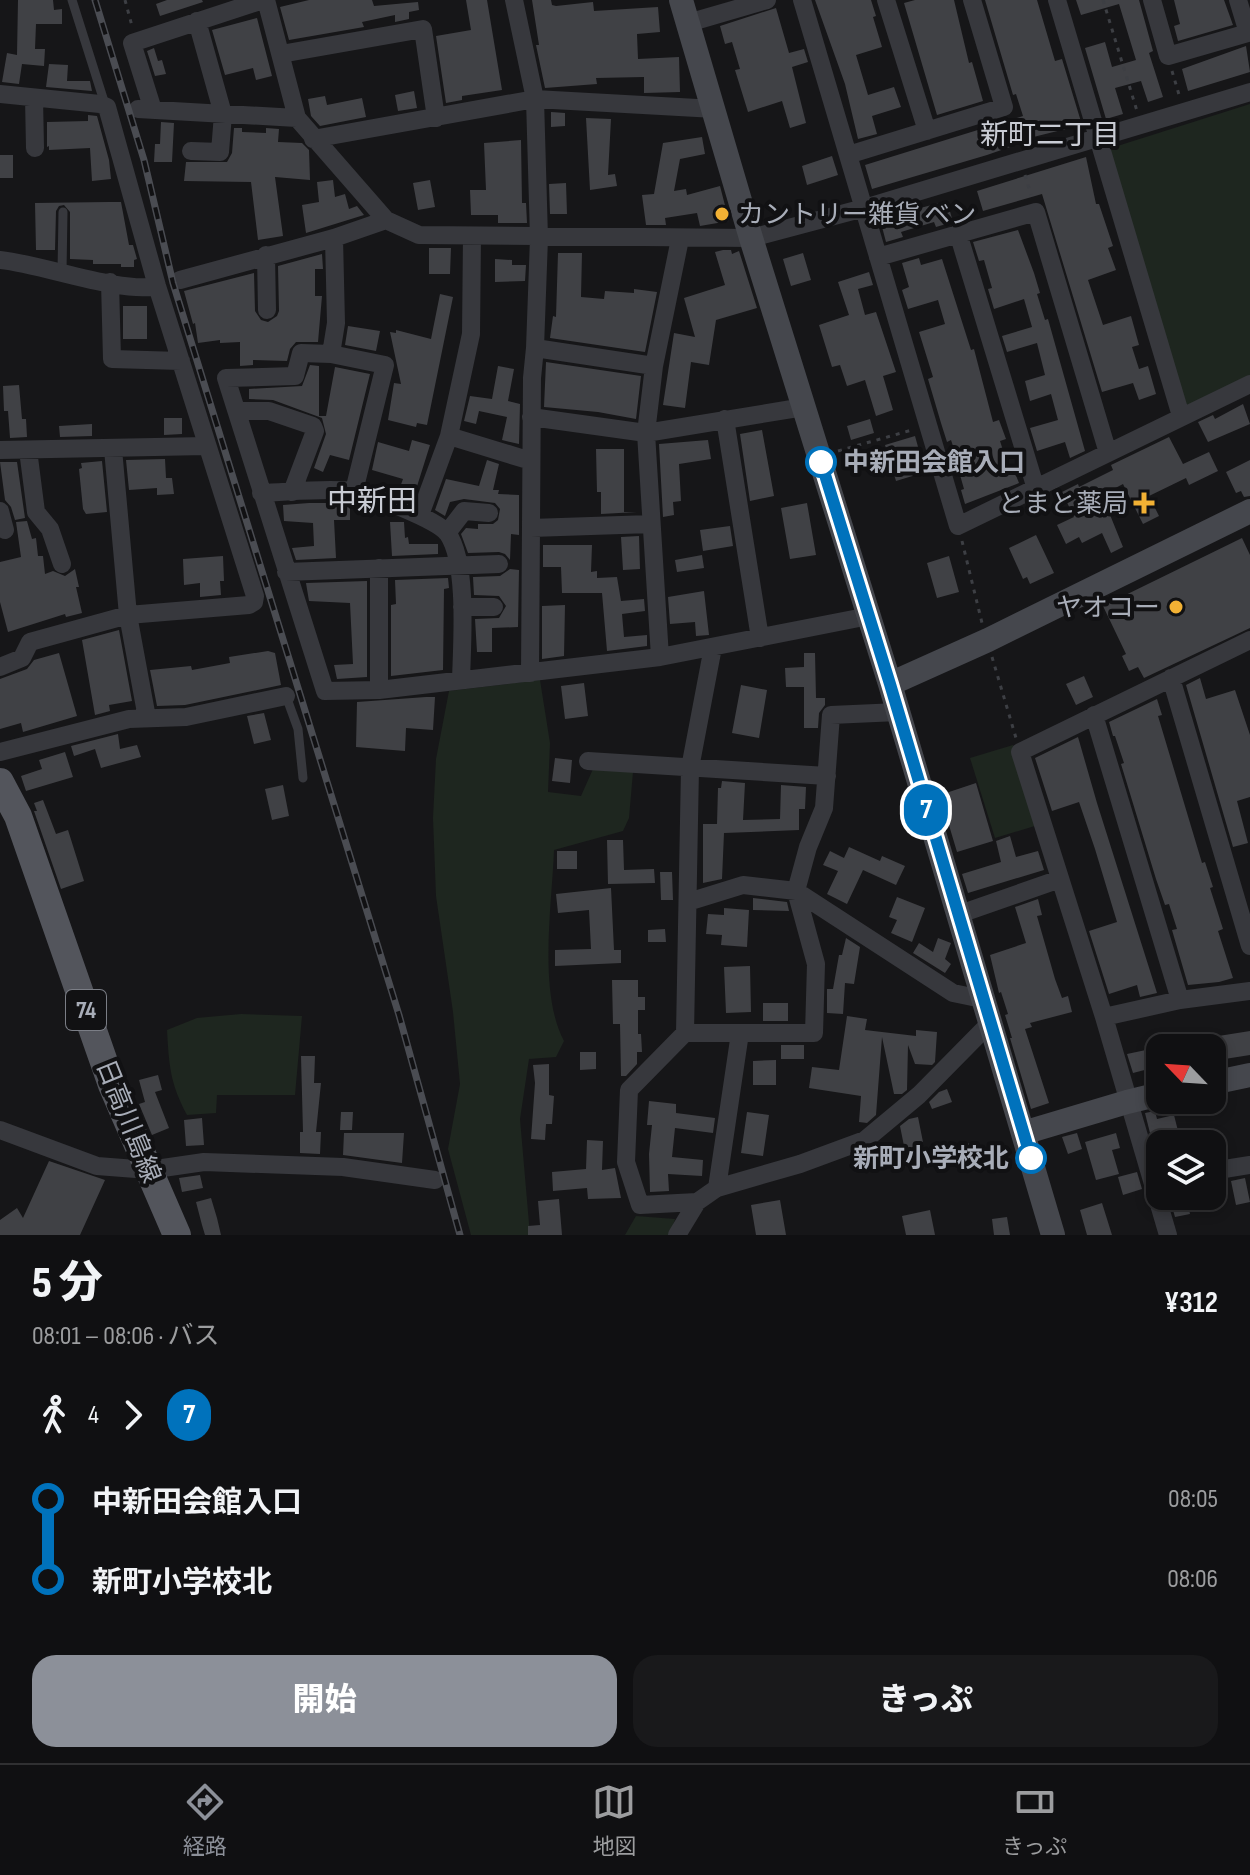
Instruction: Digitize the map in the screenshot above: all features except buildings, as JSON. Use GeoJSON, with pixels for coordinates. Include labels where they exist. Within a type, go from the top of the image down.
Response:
{"type":"FeatureCollection","features":[{"type":"Feature","properties":{"kind":"main road","name":"日高川島線"},"geometry":{"type":"LineString","coordinates":[[0,782],[18,816],[112,1085],[177,1235]]}},
{"type":"Feature","properties":{"kind":"street"},"geometry":{"type":"LineString","coordinates":[[297,118],[145,109],[132,43],[265,0],[297,118],[386,220],[419,235],[751,238],[864,208],[1250,92]]}},
{"type":"Feature","properties":{"kind":"street"},"geometry":{"type":"LineString","coordinates":[[514,0],[535,99],[539,238],[531,417],[530,673]]}},
{"type":"Feature","properties":{"kind":"street"},"geometry":{"type":"LineString","coordinates":[[767,0],[685,11],[751,238],[890,684],[1053,1235]]}},
{"type":"Feature","properties":{"kind":"street"},"geometry":{"type":"LineString","coordinates":[[802,0],[958,526],[1250,385]]}},
{"type":"Feature","properties":{"kind":"street"},"geometry":{"type":"LineString","coordinates":[[886,0],[927,131]]}},
{"type":"Feature","properties":{"kind":"street"},"geometry":{"type":"LineString","coordinates":[[848,155],[1004,107],[972,0]]}},
{"type":"Feature","properties":{"kind":"street"},"geometry":{"type":"LineString","coordinates":[[1057,0],[1181,416]]}},
{"type":"Feature","properties":{"kind":"street"},"geometry":{"type":"LineString","coordinates":[[1152,0],[1168,56],[1248,33],[1238,0]]}},
{"type":"Feature","properties":{"kind":"street"},"geometry":{"type":"LineString","coordinates":[[191,151],[220,152],[223,114],[197,21]]}},
{"type":"Feature","properties":{"kind":"street"},"geometry":{"type":"LineString","coordinates":[[281,54],[423,29],[436,118]]}},
{"type":"Feature","properties":{"kind":"street"},"geometry":{"type":"LineString","coordinates":[[0,94],[107,107],[157,286],[255,596],[254,602],[249,605],[128,615],[30,642],[22,658],[0,667]]}},
{"type":"Feature","properties":{"kind":"street"},"geometry":{"type":"LineString","coordinates":[[34,98],[35,148]]}},
{"type":"Feature","properties":{"kind":"street"},"geometry":{"type":"LineString","coordinates":[[313,139],[535,99],[715,109]]}},
{"type":"Feature","properties":{"kind":"street"},"geometry":{"type":"LineString","coordinates":[[878,257],[1036,212],[1108,453]]}},
{"type":"Feature","properties":{"kind":"street"},"geometry":{"type":"LineString","coordinates":[[180,280],[334,238],[386,220]]}},
{"type":"Feature","properties":{"kind":"street"},"geometry":{"type":"LineString","coordinates":[[958,233],[1036,489]]}},
{"type":"Feature","properties":{"kind":"street"},"geometry":{"type":"LineString","coordinates":[[420,515],[449,436],[471,334],[472,236]]}},
{"type":"Feature","properties":{"kind":"street"},"geometry":{"type":"LineString","coordinates":[[331,354],[336,323],[334,238]]}},
{"type":"Feature","properties":{"kind":"street"},"geometry":{"type":"LineString","coordinates":[[660,657],[646,433],[654,366],[680,239]]}},
{"type":"Feature","properties":{"kind":"street"},"geometry":{"type":"LineString","coordinates":[[266,255],[267,310]]}},
{"type":"Feature","properties":{"kind":"street"},"geometry":{"type":"LineString","coordinates":[[0,260],[110,282],[147,288],[157,286]]}},
{"type":"Feature","properties":{"kind":"street"},"geometry":{"type":"LineString","coordinates":[[110,282],[112,359],[181,361]]}},
{"type":"Feature","properties":{"kind":"street"},"geometry":{"type":"LineString","coordinates":[[535,348],[654,366]]}},
{"type":"Feature","properties":{"kind":"street"},"geometry":{"type":"LineString","coordinates":[[354,491],[385,365],[331,354],[301,353],[295,376],[226,378],[325,691],[379,690],[660,657],[869,616]]}},
{"type":"Feature","properties":{"kind":"street"},"geometry":{"type":"LineString","coordinates":[[531,417],[646,433],[804,407]]}},
{"type":"Feature","properties":{"kind":"street"},"geometry":{"type":"LineString","coordinates":[[237,411],[269,411],[313,426],[315,431],[292,492]]}},
{"type":"Feature","properties":{"kind":"street"},"geometry":{"type":"LineString","coordinates":[[725,419],[760,638]]}},
{"type":"Feature","properties":{"kind":"street"},"geometry":{"type":"LineString","coordinates":[[449,436],[531,461]]}},
{"type":"Feature","properties":{"kind":"street"},"geometry":{"type":"LineString","coordinates":[[0,450],[206,446]]}},
{"type":"Feature","properties":{"kind":"street"},"geometry":{"type":"LineString","coordinates":[[113,449],[128,615],[147,718]]}},
{"type":"Feature","properties":{"kind":"street"},"geometry":{"type":"LineString","coordinates":[[28,450],[36,512],[50,529],[62,564]]}},
{"type":"Feature","properties":{"kind":"street"},"geometry":{"type":"LineString","coordinates":[[261,493],[354,491],[420,515],[447,533],[458,564],[462,607],[461,680]]}},
{"type":"Feature","properties":{"kind":"street"},"geometry":{"type":"LineString","coordinates":[[447,533],[464,511],[489,513]]}},
{"type":"Feature","properties":{"kind":"street"},"geometry":{"type":"LineString","coordinates":[[890,684],[988,640],[1250,511]]}},
{"type":"Feature","properties":{"kind":"street"},"geometry":{"type":"LineString","coordinates":[[531,528],[651,524]]}},
{"type":"Feature","properties":{"kind":"street"},"geometry":{"type":"LineString","coordinates":[[286,572],[499,564]]}},
{"type":"Feature","properties":{"kind":"street"},"geometry":{"type":"LineString","coordinates":[[379,568],[379,690]]}},
{"type":"Feature","properties":{"kind":"street"},"geometry":{"type":"LineString","coordinates":[[462,607],[494,607]]}},
{"type":"Feature","properties":{"kind":"street"},"geometry":{"type":"LineString","coordinates":[[1146,1153],[1127,1102],[1104,1017],[1020,752],[1247,642],[1250,663]]}},
{"type":"Feature","properties":{"kind":"street"},"geometry":{"type":"LineString","coordinates":[[697,1202],[640,1205],[626,1162],[629,1090],[685,1033],[690,768],[713,647]]}},
{"type":"Feature","properties":{"kind":"street"},"geometry":{"type":"LineString","coordinates":[[1171,678],[1250,946]]}},
{"type":"Feature","properties":{"kind":"street"},"geometry":{"type":"LineString","coordinates":[[0,752],[129,719],[186,717],[286,696]]}},
{"type":"Feature","properties":{"kind":"street"},"geometry":{"type":"LineString","coordinates":[[685,1033],[814,1033],[816,964],[796,891],[808,847],[824,808],[831,715],[898,712]]}},
{"type":"Feature","properties":{"kind":"street"},"geometry":{"type":"LineString","coordinates":[[1094,715],[1180,1000]]}},
{"type":"Feature","properties":{"kind":"street"},"geometry":{"type":"LineString","coordinates":[[588,761],[827,776]]}},
{"type":"Feature","properties":{"kind":"street"},"geometry":{"type":"LineString","coordinates":[[957,915],[1060,879]]}},
{"type":"Feature","properties":{"kind":"street"},"geometry":{"type":"LineString","coordinates":[[688,902],[743,885],[796,891],[953,993],[982,999]]}},
{"type":"Feature","properties":{"kind":"street"},"geometry":{"type":"LineString","coordinates":[[1104,1017],[1180,1000],[1250,991]]}},
{"type":"Feature","properties":{"kind":"street"},"geometry":{"type":"LineString","coordinates":[[677,1235],[697,1202],[717,1188],[800,1164],[865,1140],[919,1095],[990,1023]]}},
{"type":"Feature","properties":{"kind":"street"},"geometry":{"type":"LineString","coordinates":[[717,1188],[740,1033]]}},
{"type":"Feature","properties":{"kind":"street"},"geometry":{"type":"LineString","coordinates":[[1226,1080],[1250,1075]]}},
{"type":"Feature","properties":{"kind":"street"},"geometry":{"type":"LineString","coordinates":[[1023,1133],[1146,1097]]}},
{"type":"Feature","properties":{"kind":"street"},"geometry":{"type":"LineString","coordinates":[[0,1130],[97,1166],[149,1170],[204,1162],[343,1167],[435,1180]]}},
{"type":"Feature","properties":{"kind":"street"},"geometry":{"type":"LineString","coordinates":[[1226,1169],[1250,1165]]}},
{"type":"Feature","properties":{"kind":"street"},"geometry":{"type":"LineString","coordinates":[[1163,1210],[1168,1235]]}},
{"type":"Feature","properties":{"kind":"lane"},"geometry":{"type":"LineString","coordinates":[[72,0],[103,98],[100,104]]}},
{"type":"Feature","properties":{"kind":"lane"},"geometry":{"type":"LineString","coordinates":[[62,272],[63,212]]}},
{"type":"Feature","properties":{"kind":"lane"},"geometry":{"type":"LineString","coordinates":[[286,696],[298,729],[303,778]]}},
{"type":"Feature","properties":{"kind":"path"},"geometry":{"type":"LineString","coordinates":[[125,0],[137,41]]}},
{"type":"Feature","properties":{"kind":"path"},"geometry":{"type":"LineString","coordinates":[[1103,0],[1141,125]]}},
{"type":"Feature","properties":{"kind":"path"},"geometry":{"type":"LineString","coordinates":[[1168,56],[1184,113]]}},
{"type":"Feature","properties":{"kind":"path"},"geometry":{"type":"LineString","coordinates":[[819,457],[928,425]]}},
{"type":"Feature","properties":{"kind":"path"},"geometry":{"type":"LineString","coordinates":[[958,526],[982,624]]}},
{"type":"Feature","properties":{"kind":"path"},"geometry":{"type":"LineString","coordinates":[[991,653],[1020,752]]}},
{"type":"Feature","properties":{"kind":"shaded area"},"geometry":{"type":"Polygon","coordinates":[[[1250,104],[1250,376],[1186,406],[1108,149],[1250,104]]]}},
{"type":"Feature","properties":{"kind":"shaded area"},"geometry":{"type":"Polygon","coordinates":[[[540,680],[550,743],[548,792],[581,796],[593,769],[633,772],[629,818],[623,831],[554,850],[549,974],[556,1021],[564,1041],[556,1057],[529,1059],[520,1119],[530,1235],[471,1235],[448,1149],[460,1084],[436,896],[433,818],[436,759],[449,691],[540,680]]]}},
{"type":"Feature","properties":{"kind":"shaded area"},"geometry":{"type":"Polygon","coordinates":[[[1013,745],[1038,825],[995,838],[970,758],[1013,745]]]}},
{"type":"Feature","properties":{"kind":"shaded area"},"geometry":{"type":"Polygon","coordinates":[[[241,1014],[302,1016],[295,1095],[217,1095],[216,1113],[187,1115],[171,1074],[167,1030],[197,1018],[241,1014]]]}},
{"type":"Feature","properties":{"kind":"shaded area"},"geometry":{"type":"Polygon","coordinates":[[[636,1216],[675,1219],[670,1235],[625,1235],[636,1216]]]}},
{"type":"Feature","properties":{"kind":"railway"},"geometry":{"type":"LineString","coordinates":[[95,0],[144,160],[173,283],[399,1015],[460,1235]]}},
{"type":"Feature","properties":{"kind":"bus line","name":"7"},"geometry":{"type":"LineString","coordinates":[[821,462],[1031,1158]]}},
{"type":"Feature","properties":{"kind":"place","name":"カントリー雑貨 ベン"},"geometry":{"type":"Point","coordinates":[722,214]}},
{"type":"Feature","properties":{"kind":"place","name":"中新田会館入口"},"geometry":{"type":"Point","coordinates":[821,462]}},
{"type":"Feature","properties":{"kind":"place","name":"とまと薬局"},"geometry":{"type":"Point","coordinates":[1144,503]}},
{"type":"Feature","properties":{"kind":"place","name":"ヤオコー"},"geometry":{"type":"Point","coordinates":[1176,607]}},
{"type":"Feature","properties":{"kind":"place","name":"新町小学校北"},"geometry":{"type":"Point","coordinates":[1031,1158]}},
{"type":"Feature","properties":{"kind":"district","name":"新町二丁目"},"geometry":{"type":"Point","coordinates":[1050,134]}},
{"type":"Feature","properties":{"kind":"district","name":"中新田"},"geometry":{"type":"Point","coordinates":[372,501]}}]}
